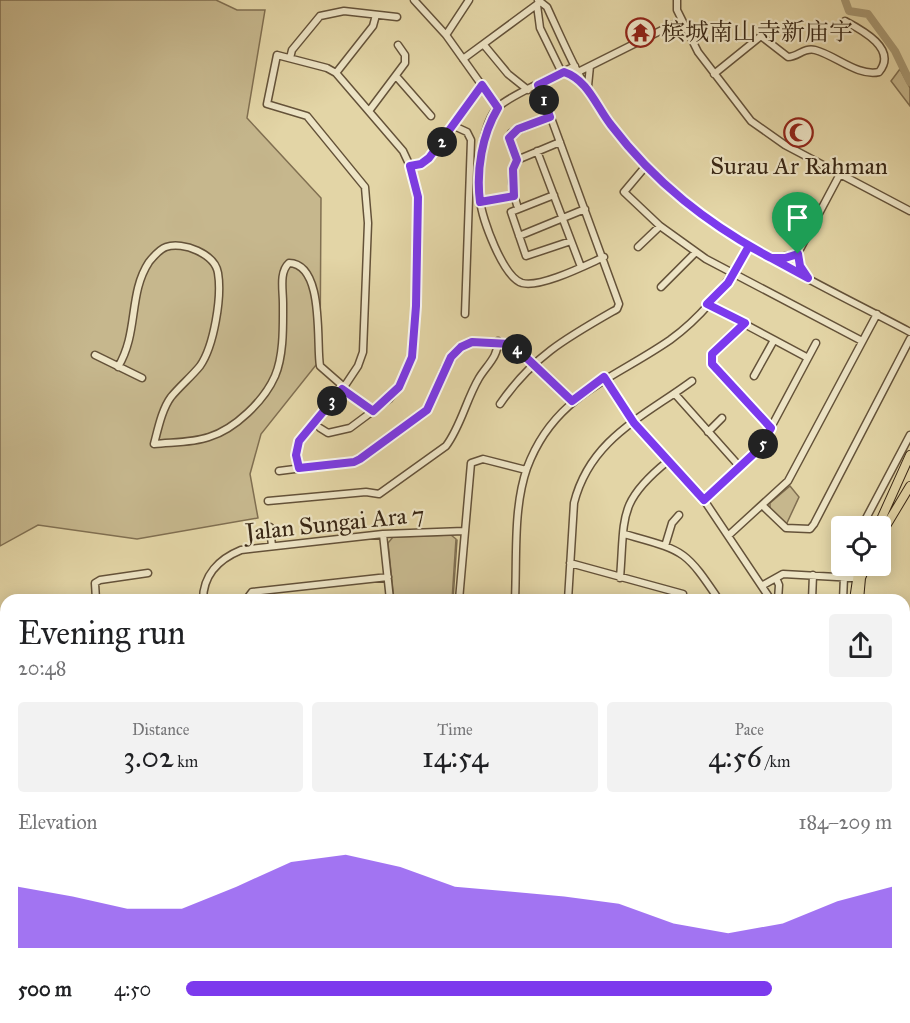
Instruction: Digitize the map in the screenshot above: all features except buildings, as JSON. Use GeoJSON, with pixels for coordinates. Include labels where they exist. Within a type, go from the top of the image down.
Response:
{"type":"FeatureCollection","features":[{"type":"Feature","properties":{"kind":"main road"},"geometry":{"type":"LineString","coordinates":[[883,516],[910,455]]}},
{"type":"Feature","properties":{"kind":"main road"},"geometry":{"type":"LineString","coordinates":[[891,520],[908,496],[910,486]]}},
{"type":"Feature","properties":{"kind":"main road"},"geometry":{"type":"LineString","coordinates":[[860,594],[862,576]]}},
{"type":"Feature","properties":{"kind":"main road"},"geometry":{"type":"LineString","coordinates":[[854,594],[855,578]]}},
{"type":"Feature","properties":{"kind":"street"},"geometry":{"type":"LineString","coordinates":[[414,0],[446,35],[498,108]]}},
{"type":"Feature","properties":{"kind":"street"},"geometry":{"type":"LineString","coordinates":[[446,35],[469,0]]}},
{"type":"Feature","properties":{"kind":"street"},"geometry":{"type":"LineString","coordinates":[[677,0],[682,20],[714,74],[754,123],[784,145],[910,211]]}},
{"type":"Feature","properties":{"kind":"street"},"geometry":{"type":"LineString","coordinates":[[463,59],[538,3]]}},
{"type":"Feature","properties":{"kind":"street"},"geometry":{"type":"LineString","coordinates":[[538,3],[547,7],[576,69],[603,116],[645,167],[699,213],[749,246],[910,332]]}},
{"type":"Feature","properties":{"kind":"street"},"geometry":{"type":"LineString","coordinates":[[538,3],[540,28],[563,72],[588,89]]}},
{"type":"Feature","properties":{"kind":"street"},"geometry":{"type":"LineString","coordinates":[[290,58],[292,50],[320,16],[344,11],[397,17]]}},
{"type":"Feature","properties":{"kind":"street"},"geometry":{"type":"LineString","coordinates":[[336,73],[373,26],[376,15]]}},
{"type":"Feature","properties":{"kind":"street"},"geometry":{"type":"LineString","coordinates":[[604,257],[536,284],[523,283],[514,279],[504,268],[480,202],[483,142],[489,123],[498,108],[528,90],[563,72],[590,66],[682,20]]}},
{"type":"Feature","properties":{"kind":"street"},"geometry":{"type":"LineString","coordinates":[[714,74],[761,36],[788,57],[813,50],[873,74],[879,72],[885,60],[884,54],[870,35],[845,21]]}},
{"type":"Feature","properties":{"kind":"street"},"geometry":{"type":"LineString","coordinates":[[369,111],[406,59],[398,45]]}},
{"type":"Feature","properties":{"kind":"street"},"geometry":{"type":"LineString","coordinates":[[484,45],[508,74],[528,90]]}},
{"type":"Feature","properties":{"kind":"street"},"geometry":{"type":"LineString","coordinates":[[299,468],[296,455],[299,441],[343,388],[358,366],[363,352],[367,196],[360,179],[307,116],[267,104],[277,55],[336,73],[403,151],[410,166],[418,197],[416,306],[412,357],[399,387],[373,411],[346,431],[328,433],[321,428]]}},
{"type":"Feature","properties":{"kind":"street"},"geometry":{"type":"LineString","coordinates":[[588,89],[587,77],[590,66]]}},
{"type":"Feature","properties":{"kind":"street"},"geometry":{"type":"LineString","coordinates":[[396,76],[431,116]]}},
{"type":"Feature","properties":{"kind":"street"},"geometry":{"type":"LineString","coordinates":[[410,166],[426,160],[454,126],[482,85]]}},
{"type":"Feature","properties":{"kind":"street"},"geometry":{"type":"LineString","coordinates":[[500,404],[533,363],[562,341],[618,307],[618,298],[604,257],[538,85]]}},
{"type":"Feature","properties":{"kind":"street"},"geometry":{"type":"LineString","coordinates":[[517,160],[509,138],[511,133],[550,117]]}},
{"type":"Feature","properties":{"kind":"street"},"geometry":{"type":"LineString","coordinates":[[454,126],[467,132],[471,140],[465,314]]}},
{"type":"Feature","properties":{"kind":"street"},"geometry":{"type":"LineString","coordinates":[[517,206],[514,196],[513,169],[517,160],[560,142]]}},
{"type":"Feature","properties":{"kind":"street"},"geometry":{"type":"LineString","coordinates":[[537,152],[581,267]]}},
{"type":"Feature","properties":{"kind":"street"},"geometry":{"type":"LineString","coordinates":[[645,167],[624,192],[660,226],[696,252],[734,274],[862,341]]}},
{"type":"Feature","properties":{"kind":"street"},"geometry":{"type":"LineString","coordinates":[[790,268],[840,174]]}},
{"type":"Feature","properties":{"kind":"street"},"geometry":{"type":"LineString","coordinates":[[554,195],[511,212],[519,236],[527,257],[571,241]]}},
{"type":"Feature","properties":{"kind":"street"},"geometry":{"type":"LineString","coordinates":[[480,202],[514,196]]}},
{"type":"Feature","properties":{"kind":"street"},"geometry":{"type":"LineString","coordinates":[[519,236],[585,209]]}},
{"type":"Feature","properties":{"kind":"street"},"geometry":{"type":"LineString","coordinates":[[638,248],[660,226]]}},
{"type":"Feature","properties":{"kind":"street"},"geometry":{"type":"LineString","coordinates":[[118,367],[131,340],[139,284],[150,260],[161,250],[173,246],[199,251],[208,256],[218,274],[217,317],[211,340],[199,367],[170,398],[154,444],[208,438],[225,431],[259,399],[275,376],[280,360],[282,286],[286,266],[289,263],[302,269],[314,292],[318,307],[320,366],[343,388],[373,411]]}},
{"type":"Feature","properties":{"kind":"street"},"geometry":{"type":"LineString","coordinates":[[515,594],[520,497],[526,470],[542,436],[572,401],[604,377],[671,339],[734,274],[749,246]]}},
{"type":"Feature","properties":{"kind":"street"},"geometry":{"type":"LineString","coordinates":[[661,287],[696,252]]}},
{"type":"Feature","properties":{"kind":"street"},"geometry":{"type":"LineString","coordinates":[[771,258],[785,258],[798,254]]}},
{"type":"Feature","properties":{"kind":"street"},"geometry":{"type":"LineString","coordinates":[[798,254],[800,266],[808,278]]}},
{"type":"Feature","properties":{"kind":"street"},"geometry":{"type":"LineString","coordinates":[[707,304],[808,358]]}},
{"type":"Feature","properties":{"kind":"street"},"geometry":{"type":"LineString","coordinates":[[729,535],[788,482],[877,314]]}},
{"type":"Feature","properties":{"kind":"street"},"geometry":{"type":"LineString","coordinates":[[745,323],[712,354],[712,364],[771,428]]}},
{"type":"Feature","properties":{"kind":"street"},"geometry":{"type":"LineString","coordinates":[[762,506],[786,528],[810,529],[910,339]]}},
{"type":"Feature","properties":{"kind":"street"},"geometry":{"type":"LineString","coordinates":[[754,376],[774,340]]}},
{"type":"Feature","properties":{"kind":"street"},"geometry":{"type":"LineString","coordinates":[[268,501],[382,493],[432,458],[450,441],[480,376],[497,354],[498,341]]}},
{"type":"Feature","properties":{"kind":"street"},"geometry":{"type":"LineString","coordinates":[[279,471],[354,462],[360,459],[427,410],[445,367],[461,347],[472,342],[498,341],[512,344],[572,401]]}},
{"type":"Feature","properties":{"kind":"street"},"geometry":{"type":"LineString","coordinates":[[704,500],[760,448],[816,343]]}},
{"type":"Feature","properties":{"kind":"street"},"geometry":{"type":"LineString","coordinates":[[95,355],[142,378]]}},
{"type":"Feature","properties":{"kind":"street"},"geometry":{"type":"LineString","coordinates":[[604,377],[634,423],[704,500],[768,594]]}},
{"type":"Feature","properties":{"kind":"street"},"geometry":{"type":"LineString","coordinates":[[568,594],[573,503],[585,472],[606,442],[692,381]]}},
{"type":"Feature","properties":{"kind":"street"},"geometry":{"type":"LineString","coordinates":[[675,394],[740,467]]}},
{"type":"Feature","properties":{"kind":"street"},"geometry":{"type":"LineString","coordinates":[[708,432],[722,418]]}},
{"type":"Feature","properties":{"kind":"street"},"geometry":{"type":"LineString","coordinates":[[867,516],[910,435]]}},
{"type":"Feature","properties":{"kind":"street"},"geometry":{"type":"LineString","coordinates":[[459,594],[471,463],[483,459],[526,470]]}},
{"type":"Feature","properties":{"kind":"street"},"geometry":{"type":"LineString","coordinates":[[620,578],[626,510],[637,488],[668,461]]}},
{"type":"Feature","properties":{"kind":"street"},"geometry":{"type":"LineString","coordinates":[[665,546],[672,523],[679,515]]}},
{"type":"Feature","properties":{"kind":"street"},"geometry":{"type":"LineString","coordinates":[[270,527],[272,546]]}},
{"type":"Feature","properties":{"kind":"street","name":"Jalan Sungai Ara 7"},"geometry":{"type":"LineString","coordinates":[[204,594],[208,577],[221,560],[241,550],[383,534],[464,531]]}},
{"type":"Feature","properties":{"kind":"street"},"geometry":{"type":"LineString","coordinates":[[383,534],[389,594]]}},
{"type":"Feature","properties":{"kind":"street"},"geometry":{"type":"LineString","coordinates":[[624,534],[665,546],[687,556],[715,594]]}},
{"type":"Feature","properties":{"kind":"street"},"geometry":{"type":"LineString","coordinates":[[570,563],[683,594]]}},
{"type":"Feature","properties":{"kind":"street"},"geometry":{"type":"LineString","coordinates":[[96,594],[95,584],[100,580],[147,573]]}},
{"type":"Feature","properties":{"kind":"street"},"geometry":{"type":"LineString","coordinates":[[763,585],[787,574],[855,578]]}},
{"type":"Feature","properties":{"kind":"street"},"geometry":{"type":"LineString","coordinates":[[812,594],[813,575]]}},
{"type":"Feature","properties":{"kind":"street"},"geometry":{"type":"LineString","coordinates":[[250,594],[252,592],[388,577]]}},
{"type":"Feature","properties":{"kind":"street"},"geometry":{"type":"LineString","coordinates":[[843,577],[843,594]]}},
{"type":"Feature","properties":{"kind":"street"},"geometry":{"type":"LineString","coordinates":[[776,578],[779,585],[778,594]]}},
{"type":"Feature","properties":{"kind":"shaded area"},"geometry":{"type":"Polygon","coordinates":[[[0,0],[216,0],[237,10],[265,10],[247,118],[321,198],[320,360],[261,434],[250,474],[258,518],[137,539],[38,525],[0,546],[0,0]]]}},
{"type":"Feature","properties":{"kind":"shaded area"},"geometry":{"type":"Polygon","coordinates":[[[900,69],[910,88],[910,106],[891,81],[900,69]]]}},
{"type":"Feature","properties":{"kind":"shaded area"},"geometry":{"type":"Polygon","coordinates":[[[790,486],[799,497],[786,525],[770,510],[770,503],[790,486]]]}},
{"type":"Feature","properties":{"kind":"shaded area"},"geometry":{"type":"Polygon","coordinates":[[[451,535],[456,539],[452,594],[393,594],[388,543],[393,537],[451,535]]]}},
{"type":"Feature","properties":{"kind":"waterway"},"geometry":{"type":"LineString","coordinates":[[845,0],[849,11],[868,14],[895,51],[910,82]]}},
{"type":"Feature","properties":{"kind":"waterway"},"geometry":{"type":"LineString","coordinates":[[453,594],[457,540]]}},
{"type":"Feature","properties":{"kind":"place","name":"槟城南山寺新庙宇"},"geometry":{"type":"Point","coordinates":[640,32]}},
{"type":"Feature","properties":{"kind":"place","name":"Surau Ar Rahman"},"geometry":{"type":"Point","coordinates":[799,133]}},
{"type":"Feature","properties":{"kind":"route"},"geometry":{"type":"LineString","coordinates":[[798,254],[785,258],[771,258],[714,225],[676,196],[645,167],[603,116],[587,87],[571,74],[564,72],[538,85],[550,117],[511,133],[509,138],[517,160],[513,169],[514,196],[480,202],[483,142],[489,123],[498,108],[482,85],[429,158],[421,164],[410,166],[418,197],[416,306],[412,357],[403,380],[389,399],[373,411],[342,389],[299,441],[296,455],[299,468],[354,462],[360,459],[427,410],[445,367],[461,347],[472,342],[498,341],[512,344],[572,401],[604,377],[646,438],[704,500],[760,448],[771,428],[712,367],[712,354],[745,323],[707,304],[728,283],[749,246],[771,258],[808,278],[800,266],[798,254]]}}]}
